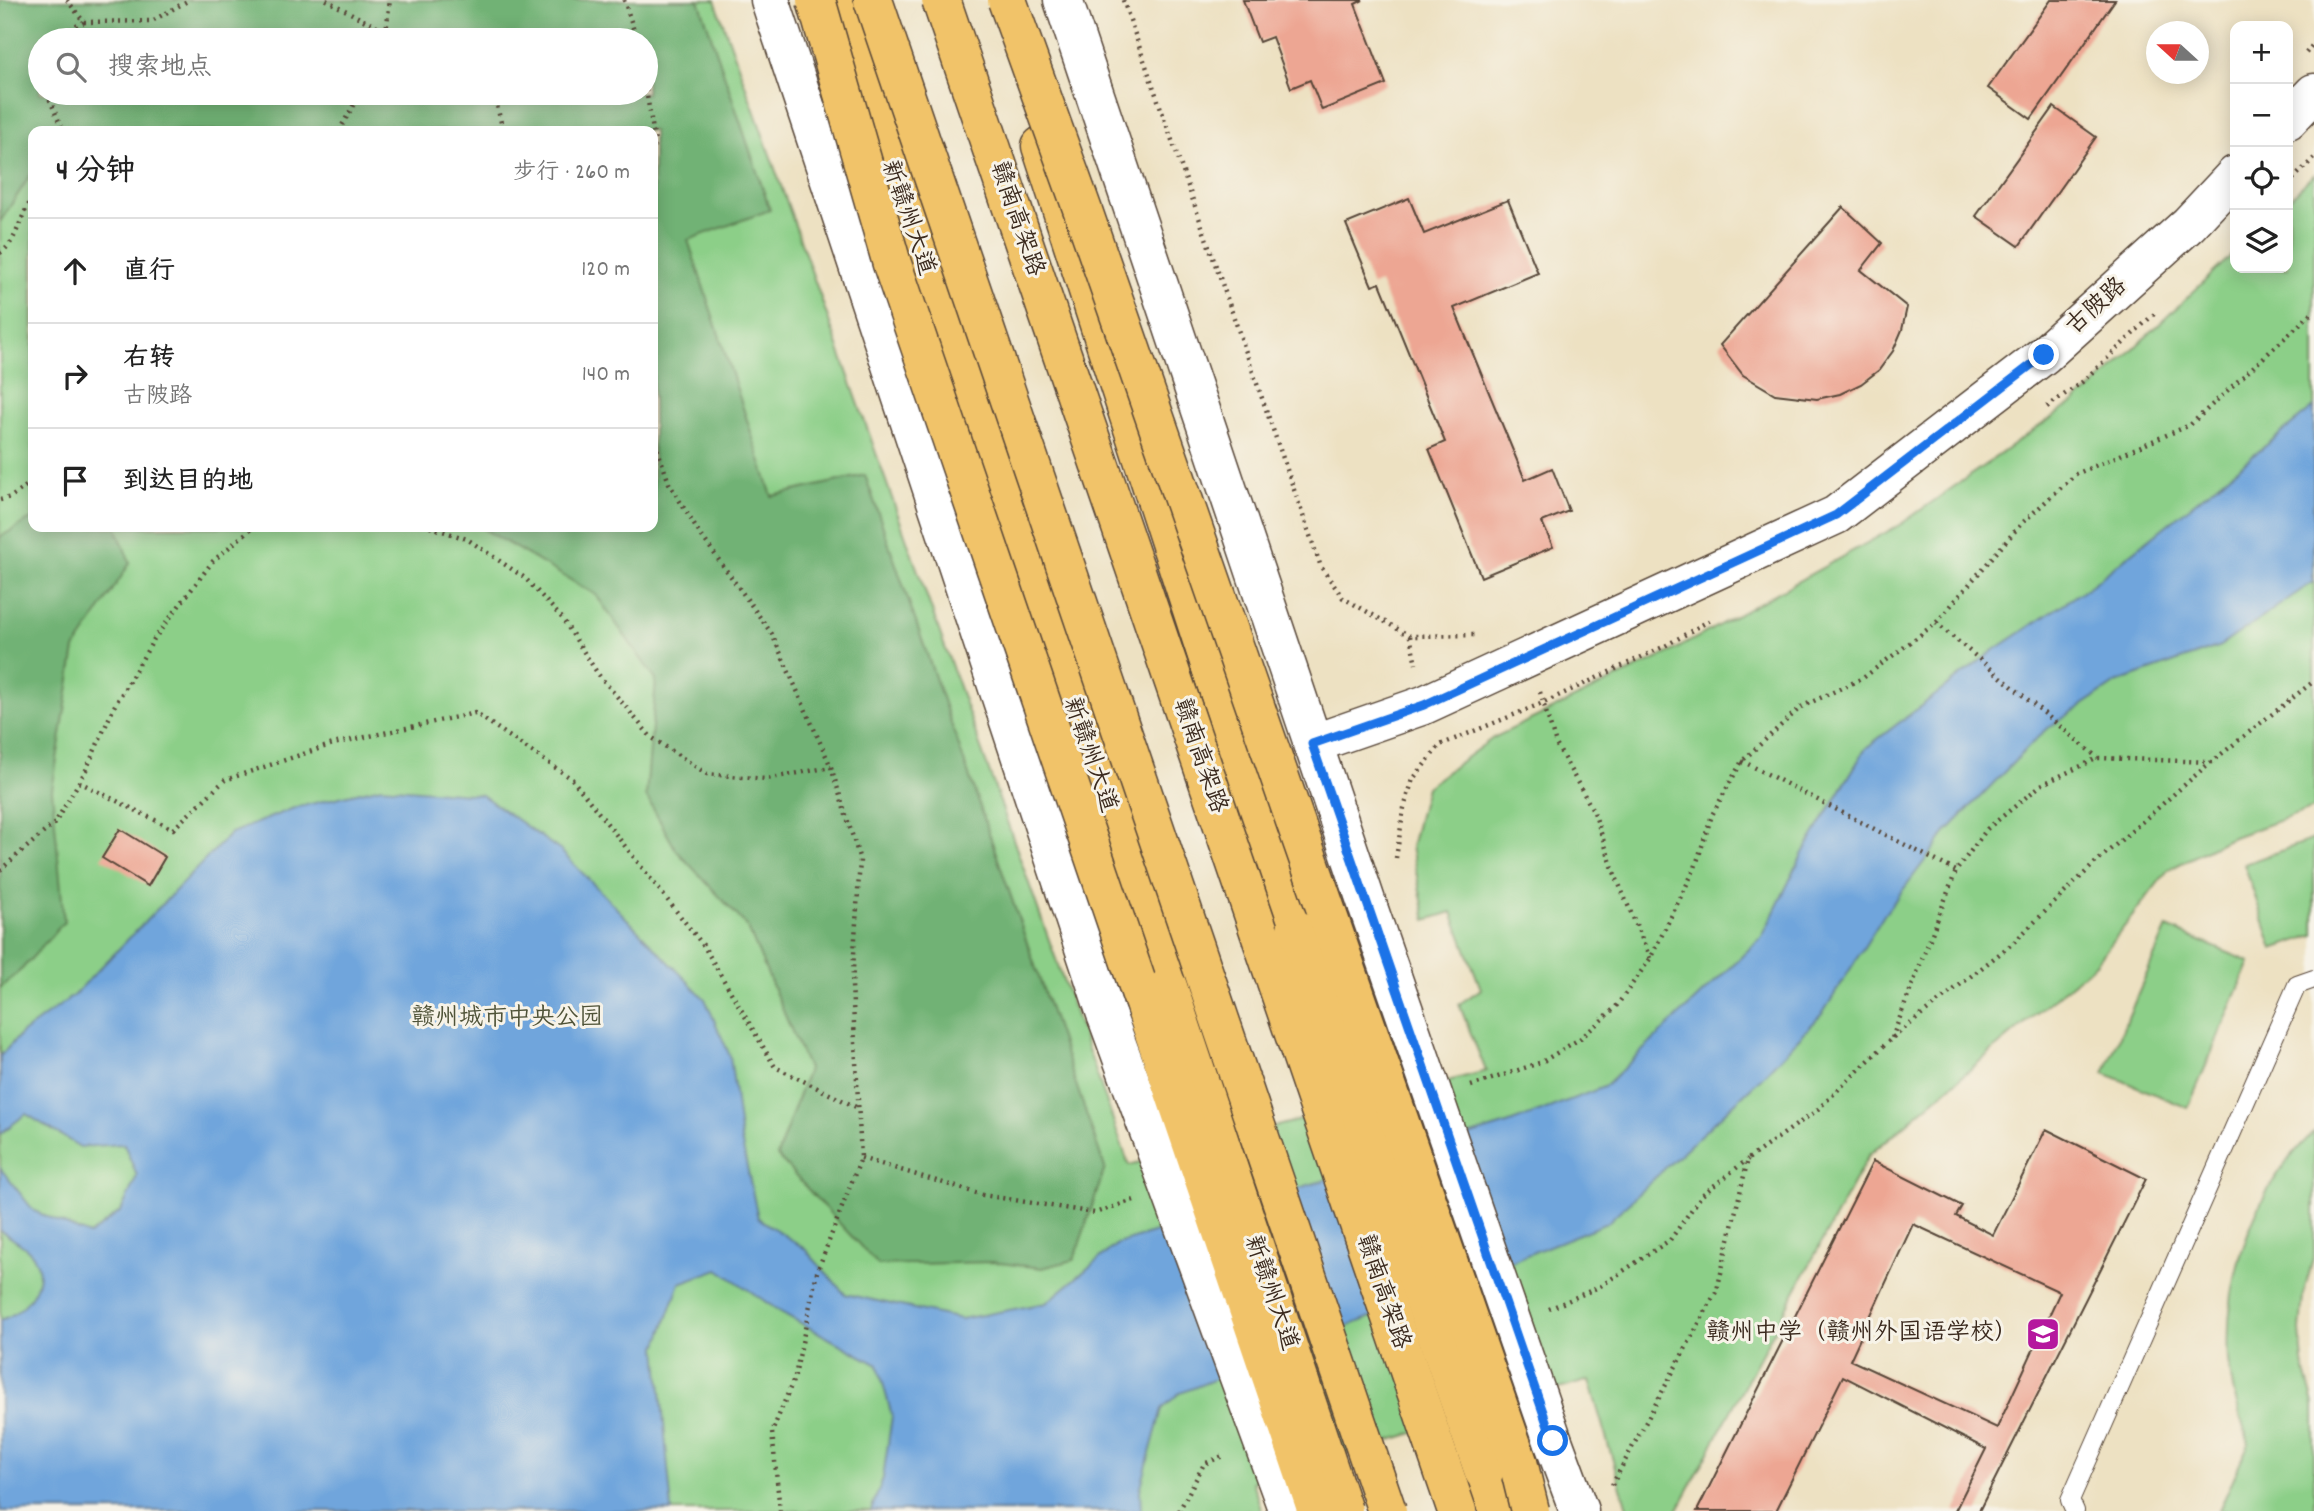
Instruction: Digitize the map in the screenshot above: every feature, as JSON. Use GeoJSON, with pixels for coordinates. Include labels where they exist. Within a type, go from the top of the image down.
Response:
{"type":"FeatureCollection","features":[{"type":"Feature","properties":{"kind":"main road"},"geometry":{"type":"LineString","coordinates":[[816,0],[892,264],[1317,1511]]}},
{"type":"Feature","properties":{"kind":"main road","name":"新赣州大道"},"geometry":{"type":"LineString","coordinates":[[833,0],[1343,1511]]}},
{"type":"Feature","properties":{"kind":"main road"},"geometry":{"type":"LineString","coordinates":[[873,0],[1387,1511]]}},
{"type":"Feature","properties":{"kind":"main road","name":"赣南高架路"},"geometry":{"type":"LineString","coordinates":[[942,0],[1457,1511]]}},
{"type":"Feature","properties":{"kind":"main road"},"geometry":{"type":"LineString","coordinates":[[993,0],[1296,929],[1498,1511]]}},
{"type":"Feature","properties":{"kind":"main road"},"geometry":{"type":"LineString","coordinates":[[1006,0],[1083,211],[1518,1462],[1530,1511]]}},
{"type":"Feature","properties":{"kind":"street"},"geometry":{"type":"LineString","coordinates":[[770,0],[1107,1017],[1288,1511]]}},
{"type":"Feature","properties":{"kind":"street"},"geometry":{"type":"LineString","coordinates":[[1063,0],[1312,744],[1553,1441],[1594,1501]]}},
{"type":"Feature","properties":{"kind":"street"},"geometry":{"type":"LineString","coordinates":[[2293,115],[2314,93]]}},
{"type":"Feature","properties":{"kind":"street","name":"古陂路"},"geometry":{"type":"LineString","coordinates":[[1312,744],[1424,705],[1836,515],[2044,355],[2189,224],[2230,180]]}},
{"type":"Feature","properties":{"kind":"lane"},"geometry":{"type":"LineString","coordinates":[[2074,1511],[2070,1500],[2297,985],[2314,979]]}},
{"type":"Feature","properties":{"kind":"path"},"geometry":{"type":"LineString","coordinates":[[67,0],[84,22]]}},
{"type":"Feature","properties":{"kind":"path"},"geometry":{"type":"LineString","coordinates":[[73,28],[84,22],[152,21],[189,0]]}},
{"type":"Feature","properties":{"kind":"path"},"geometry":{"type":"LineString","coordinates":[[326,0],[379,28]]}},
{"type":"Feature","properties":{"kind":"path"},"geometry":{"type":"LineString","coordinates":[[388,28],[390,0]]}},
{"type":"Feature","properties":{"kind":"path"},"geometry":{"type":"LineString","coordinates":[[624,0],[633,28]]}},
{"type":"Feature","properties":{"kind":"path"},"geometry":{"type":"LineString","coordinates":[[1123,0],[1321,566],[1343,598],[1384,618],[1410,636],[1482,634]]}},
{"type":"Feature","properties":{"kind":"path"},"geometry":{"type":"LineString","coordinates":[[52,105],[61,126]]}},
{"type":"Feature","properties":{"kind":"path"},"geometry":{"type":"LineString","coordinates":[[342,126],[353,105]]}},
{"type":"Feature","properties":{"kind":"path"},"geometry":{"type":"LineString","coordinates":[[497,105],[502,126]]}},
{"type":"Feature","properties":{"kind":"path"},"geometry":{"type":"LineString","coordinates":[[649,105],[652,126]]}},
{"type":"Feature","properties":{"kind":"path"},"geometry":{"type":"LineString","coordinates":[[2293,179],[2314,158]]}},
{"type":"Feature","properties":{"kind":"path"},"geometry":{"type":"LineString","coordinates":[[0,253],[8,248],[28,205]]}},
{"type":"Feature","properties":{"kind":"path"},"geometry":{"type":"LineString","coordinates":[[1542,1062],[1581,1038],[1615,1008],[1650,959],[1695,868],[1712,815],[1742,761],[1801,707],[1863,678],[1936,623],[2021,524],[2076,474],[2190,425],[2314,310]]}},
{"type":"Feature","properties":{"kind":"path"},"geometry":{"type":"LineString","coordinates":[[658,452],[668,483],[696,528],[772,634],[831,766],[860,860],[852,985],[861,1158],[817,1272],[795,1376],[772,1432],[779,1511]]}},
{"type":"Feature","properties":{"kind":"path"},"geometry":{"type":"LineString","coordinates":[[0,500],[11,498],[28,485]]}},
{"type":"Feature","properties":{"kind":"path"},"geometry":{"type":"LineString","coordinates":[[0,870],[55,823],[79,782],[114,705],[154,639],[213,561],[247,532]]}},
{"type":"Feature","properties":{"kind":"path"},"geometry":{"type":"LineString","coordinates":[[445,532],[467,539],[525,578],[562,618],[598,674],[651,737],[707,774],[766,779],[831,766]]}},
{"type":"Feature","properties":{"kind":"path"},"geometry":{"type":"LineString","coordinates":[[1936,623],[2098,758]]}},
{"type":"Feature","properties":{"kind":"path"},"geometry":{"type":"LineString","coordinates":[[1529,658],[1556,744],[1594,812],[1614,872],[1629,900],[1650,959]]}},
{"type":"Feature","properties":{"kind":"path"},"geometry":{"type":"LineString","coordinates":[[1594,1501],[1717,1290],[1748,1159],[1816,1111],[1891,1039],[2012,944],[2096,862],[2213,762],[2314,681]]}},
{"type":"Feature","properties":{"kind":"path"},"geometry":{"type":"LineString","coordinates":[[79,782],[173,829],[225,780],[333,744],[475,713],[572,779],[703,944],[775,1067],[859,1108]]}},
{"type":"Feature","properties":{"kind":"path"},"geometry":{"type":"LineString","coordinates":[[1891,1039],[1956,871],[1987,829],[2041,785],[2098,758],[2213,762]]}},
{"type":"Feature","properties":{"kind":"path"},"geometry":{"type":"LineString","coordinates":[[1742,761],[1956,871]]}},
{"type":"Feature","properties":{"kind":"green space","name":"赣州城市中央公园"},"geometry":{"type":"Polygon","coordinates":[[[0,0],[715,0],[1129,1165],[1486,1071],[1459,1004],[1481,989],[1452,912],[1426,920],[1411,847],[1426,787],[1493,738],[1669,653],[1901,524],[2088,392],[2230,257],[2230,273],[2293,273],[2293,195],[2314,174],[2314,808],[2228,839],[2168,870],[2096,963],[1868,1156],[1677,1511],[1628,1511],[1589,1380],[1252,1482],[1262,1511],[0,1511],[0,0]]]}},
{"type":"Feature","properties":{"kind":"green space"},"geometry":{"type":"Polygon","coordinates":[[[0,0],[699,0],[770,210],[688,240],[772,496],[865,475],[1105,1168],[1074,1260],[1042,1268],[992,1262],[878,1265],[777,1156],[808,1069],[747,926],[676,850],[646,796],[656,680],[596,595],[489,532],[658,532],[658,126],[28,126],[28,179],[0,222],[0,0]]]}},
{"type":"Feature","properties":{"kind":"green space"},"geometry":{"type":"Polygon","coordinates":[[[28,521],[28,532],[118,532],[130,563],[75,649],[52,790],[64,922],[22,969],[0,988],[0,537],[28,521]]]}},
{"type":"Feature","properties":{"kind":"green space"},"geometry":{"type":"Polygon","coordinates":[[[2314,839],[2314,935],[2273,949],[2244,864],[2314,839]]]}},
{"type":"Feature","properties":{"kind":"green space"},"geometry":{"type":"Polygon","coordinates":[[[2167,927],[2250,962],[2188,1108],[2104,1073],[2167,927]]]}},
{"type":"Feature","properties":{"kind":"green space"},"geometry":{"type":"Polygon","coordinates":[[[2314,1132],[2314,1255],[2303,1296],[2300,1330],[2303,1363],[2314,1405],[2314,1511],[2219,1511],[2249,1443],[2239,1413],[2229,1360],[2232,1298],[2238,1267],[2259,1207],[2274,1180],[2314,1132]]]}},
{"type":"Feature","properties":{"kind":"water"},"geometry":{"type":"Polygon","coordinates":[[[2314,407],[2313,582],[2220,646],[2116,683],[2044,731],[1948,830],[1884,915],[1823,1013],[1760,1079],[1607,1223],[1178,1394],[1162,1409],[1140,1490],[1141,1511],[871,1511],[883,1478],[892,1416],[878,1365],[782,1313],[718,1269],[680,1283],[657,1347],[672,1511],[0,1511],[0,1320],[10,1316],[28,1301],[38,1281],[39,1270],[28,1250],[0,1230],[0,1168],[34,1211],[89,1235],[121,1211],[137,1176],[124,1144],[80,1147],[26,1114],[0,1134],[0,1056],[21,1034],[74,995],[231,833],[294,808],[381,787],[482,795],[561,851],[705,999],[730,1056],[741,1139],[758,1218],[804,1248],[845,1294],[961,1319],[1046,1303],[1117,1244],[1507,1124],[1604,1087],[1762,937],[1803,853],[1866,748],[1993,651],[2093,584],[2314,407]]]}},
{"type":"Feature","properties":{"kind":"building"},"geometry":{"type":"Polygon","coordinates":[[[1243,0],[1363,0],[1355,4],[1386,84],[1322,110],[1310,80],[1291,88],[1272,37],[1259,42],[1243,0]]]}},
{"type":"Feature","properties":{"kind":"building"},"geometry":{"type":"Polygon","coordinates":[[[2051,0],[2115,0],[2031,119],[1988,88],[2051,0]]]}},
{"type":"Feature","properties":{"kind":"building"},"geometry":{"type":"Polygon","coordinates":[[[2054,107],[2096,137],[2019,246],[1976,216],[2054,107]]]}},
{"type":"Feature","properties":{"kind":"building"},"geometry":{"type":"Polygon","coordinates":[[[1409,198],[1424,234],[1508,200],[1538,273],[1454,308],[1525,480],[1552,468],[1569,511],[1542,522],[1553,547],[1481,577],[1429,449],[1445,442],[1380,283],[1372,286],[1346,224],[1409,198]]]}},
{"type":"Feature","properties":{"kind":"building"},"geometry":{"type":"Polygon","coordinates":[[[1843,207],[1882,243],[1861,270],[1907,307],[1902,330],[1893,351],[1879,370],[1861,384],[1840,394],[1817,399],[1775,394],[1743,375],[1720,345],[1843,207]]]}},
{"type":"Feature","properties":{"kind":"building"},"geometry":{"type":"Polygon","coordinates":[[[120,829],[165,857],[148,886],[102,858],[120,829]]]}},
{"type":"Feature","properties":{"kind":"building"},"geometry":{"type":"Polygon","coordinates":[[[2046,1129],[2146,1179],[1979,1511],[1955,1511],[1986,1449],[1843,1376],[1776,1511],[1697,1511],[1873,1161],[1962,1206],[1956,1216],[1993,1235],[2046,1129]],[[1913,1224],[1850,1360],[1997,1428],[2060,1292],[1913,1224]]]}},
{"type":"Feature","properties":{"kind":"place","name":"赣州中学（赣州外国语学校）"},"geometry":{"type":"Point","coordinates":[2043,1334]}},
{"type":"Feature","properties":{"kind":"route"},"geometry":{"type":"LineString","coordinates":[[1553,1441],[1312,744],[1424,705],[1836,515],[2044,355]]}}]}
